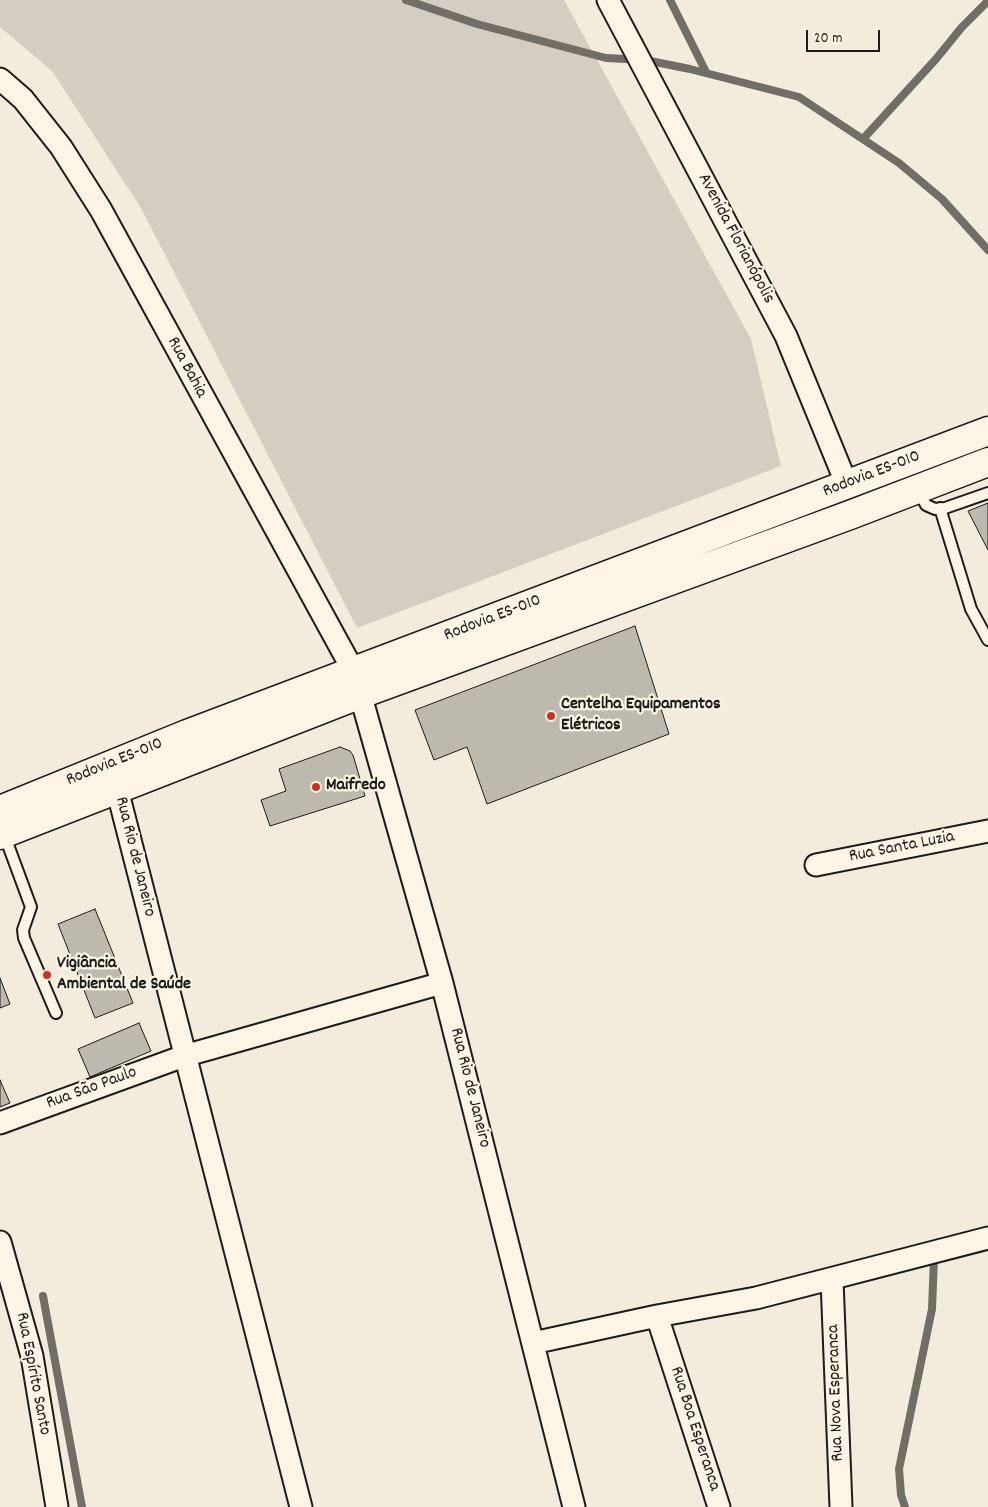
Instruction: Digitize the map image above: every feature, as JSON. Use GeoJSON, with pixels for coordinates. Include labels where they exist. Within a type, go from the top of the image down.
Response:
{"type":"FeatureCollection","features":[{"type":"Feature","properties":{"kind":"main road","name":"Rodovia ES-010"},"geometry":{"type":"LineString","coordinates":[[1,826],[117,789],[358,683],[988,431]]}},
{"type":"Feature","properties":{"kind":"main road","name":"Rodovia ES-010"},"geometry":{"type":"LineString","coordinates":[[1,826],[178,738],[358,683],[918,489],[988,462]]}},
{"type":"Feature","properties":{"kind":"street","name":"Avenida Florianópolis"},"geometry":{"type":"LineString","coordinates":[[608,0],[786,336],[847,486]]}},
{"type":"Feature","properties":{"kind":"street","name":"Rua Bahia"},"geometry":{"type":"LineString","coordinates":[[0,79],[23,99],[62,147],[101,210],[358,683]]}},
{"type":"Feature","properties":{"kind":"street","name":"Rua Rio de Janeiro"},"geometry":{"type":"LineString","coordinates":[[358,683],[442,983],[574,1507]]}},
{"type":"Feature","properties":{"kind":"street","name":"Rua Rio de Janeiro"},"geometry":{"type":"LineString","coordinates":[[117,789],[301,1507]]}},
{"type":"Feature","properties":{"kind":"street","name":"Rua Santa Luzia"},"geometry":{"type":"LineString","coordinates":[[816,865],[988,832]]}},
{"type":"Feature","properties":{"kind":"street","name":"Rua São Paulo"},"geometry":{"type":"LineString","coordinates":[[0,1123],[184,1056],[442,983]]}},
{"type":"Feature","properties":{"kind":"street"},"geometry":{"type":"LineString","coordinates":[[533,1343],[657,1316],[756,1298],[832,1280],[988,1238]]}},
{"type":"Feature","properties":{"kind":"street","name":"Rua Espírito Santo"},"geometry":{"type":"LineString","coordinates":[[0,1242],[32,1356],[57,1507]]}},
{"type":"Feature","properties":{"kind":"street","name":"Rua Nova Esperanca"},"geometry":{"type":"LineString","coordinates":[[832,1280],[841,1507]]}},
{"type":"Feature","properties":{"kind":"street","name":"Rua Boa Esperanca"},"geometry":{"type":"LineString","coordinates":[[657,1316],[719,1507]]}},
{"type":"Feature","properties":{"kind":"lane"},"geometry":{"type":"LineString","coordinates":[[918,489],[926,505],[940,508],[988,493]]}},
{"type":"Feature","properties":{"kind":"lane"},"geometry":{"type":"LineString","coordinates":[[940,508],[971,609],[988,640]]}},
{"type":"Feature","properties":{"kind":"lane"},"geometry":{"type":"LineString","coordinates":[[1,826],[31,907],[23,930],[24,938],[56,1013]]}},
{"type":"Feature","properties":{"kind":"shaded area"},"geometry":{"type":"Polygon","coordinates":[[[0,0],[564,0],[751,339],[781,466],[357,628],[141,208],[52,71],[0,27],[0,0]]]}},
{"type":"Feature","properties":{"kind":"building"},"geometry":{"type":"Polygon","coordinates":[[[988,503],[988,550],[968,511],[988,503]]]}},
{"type":"Feature","properties":{"kind":"building"},"geometry":{"type":"Polygon","coordinates":[[[635,626],[669,734],[487,804],[467,747],[434,760],[415,710],[635,626]]]}},
{"type":"Feature","properties":{"kind":"building"},"geometry":{"type":"Polygon","coordinates":[[[340,747],[350,751],[353,755],[365,796],[270,826],[261,800],[286,791],[279,769],[340,747]]]}},
{"type":"Feature","properties":{"kind":"building"},"geometry":{"type":"Polygon","coordinates":[[[95,909],[133,1003],[95,1018],[58,924],[95,909]]]}},
{"type":"Feature","properties":{"kind":"building"},"geometry":{"type":"Polygon","coordinates":[[[0,978],[10,1004],[0,1008],[0,978]]]}},
{"type":"Feature","properties":{"kind":"building"},"geometry":{"type":"Polygon","coordinates":[[[139,1023],[151,1051],[90,1077],[78,1049],[139,1023]]]}},
{"type":"Feature","properties":{"kind":"building"},"geometry":{"type":"Polygon","coordinates":[[[0,1080],[10,1103],[0,1107],[0,1080]]]}},
{"type":"Feature","properties":{"kind":"waterway"},"geometry":{"type":"LineString","coordinates":[[406,0],[477,24],[606,58],[645,60],[690,69],[799,97],[899,163],[942,199],[988,250]]}},
{"type":"Feature","properties":{"kind":"waterway"},"geometry":{"type":"LineString","coordinates":[[670,0],[706,72]]}},
{"type":"Feature","properties":{"kind":"waterway"},"geometry":{"type":"LineString","coordinates":[[863,139],[936,59],[962,27],[988,1]]}},
{"type":"Feature","properties":{"kind":"waterway"},"geometry":{"type":"LineString","coordinates":[[905,1507],[901,1495],[899,1469],[932,1309],[934,1258]]}},
{"type":"Feature","properties":{"kind":"waterway"},"geometry":{"type":"LineString","coordinates":[[43,1296],[82,1507]]}},
{"type":"Feature","properties":{"kind":"place","name":"Centelha Equipamentos Elétricos"},"geometry":{"type":"Point","coordinates":[551,716]}},
{"type":"Feature","properties":{"kind":"place","name":"Maifredo"},"geometry":{"type":"Point","coordinates":[316,787]}},
{"type":"Feature","properties":{"kind":"place","name":"Vigiância Ambiental de Saúde"},"geometry":{"type":"Point","coordinates":[47,975]}}]}
